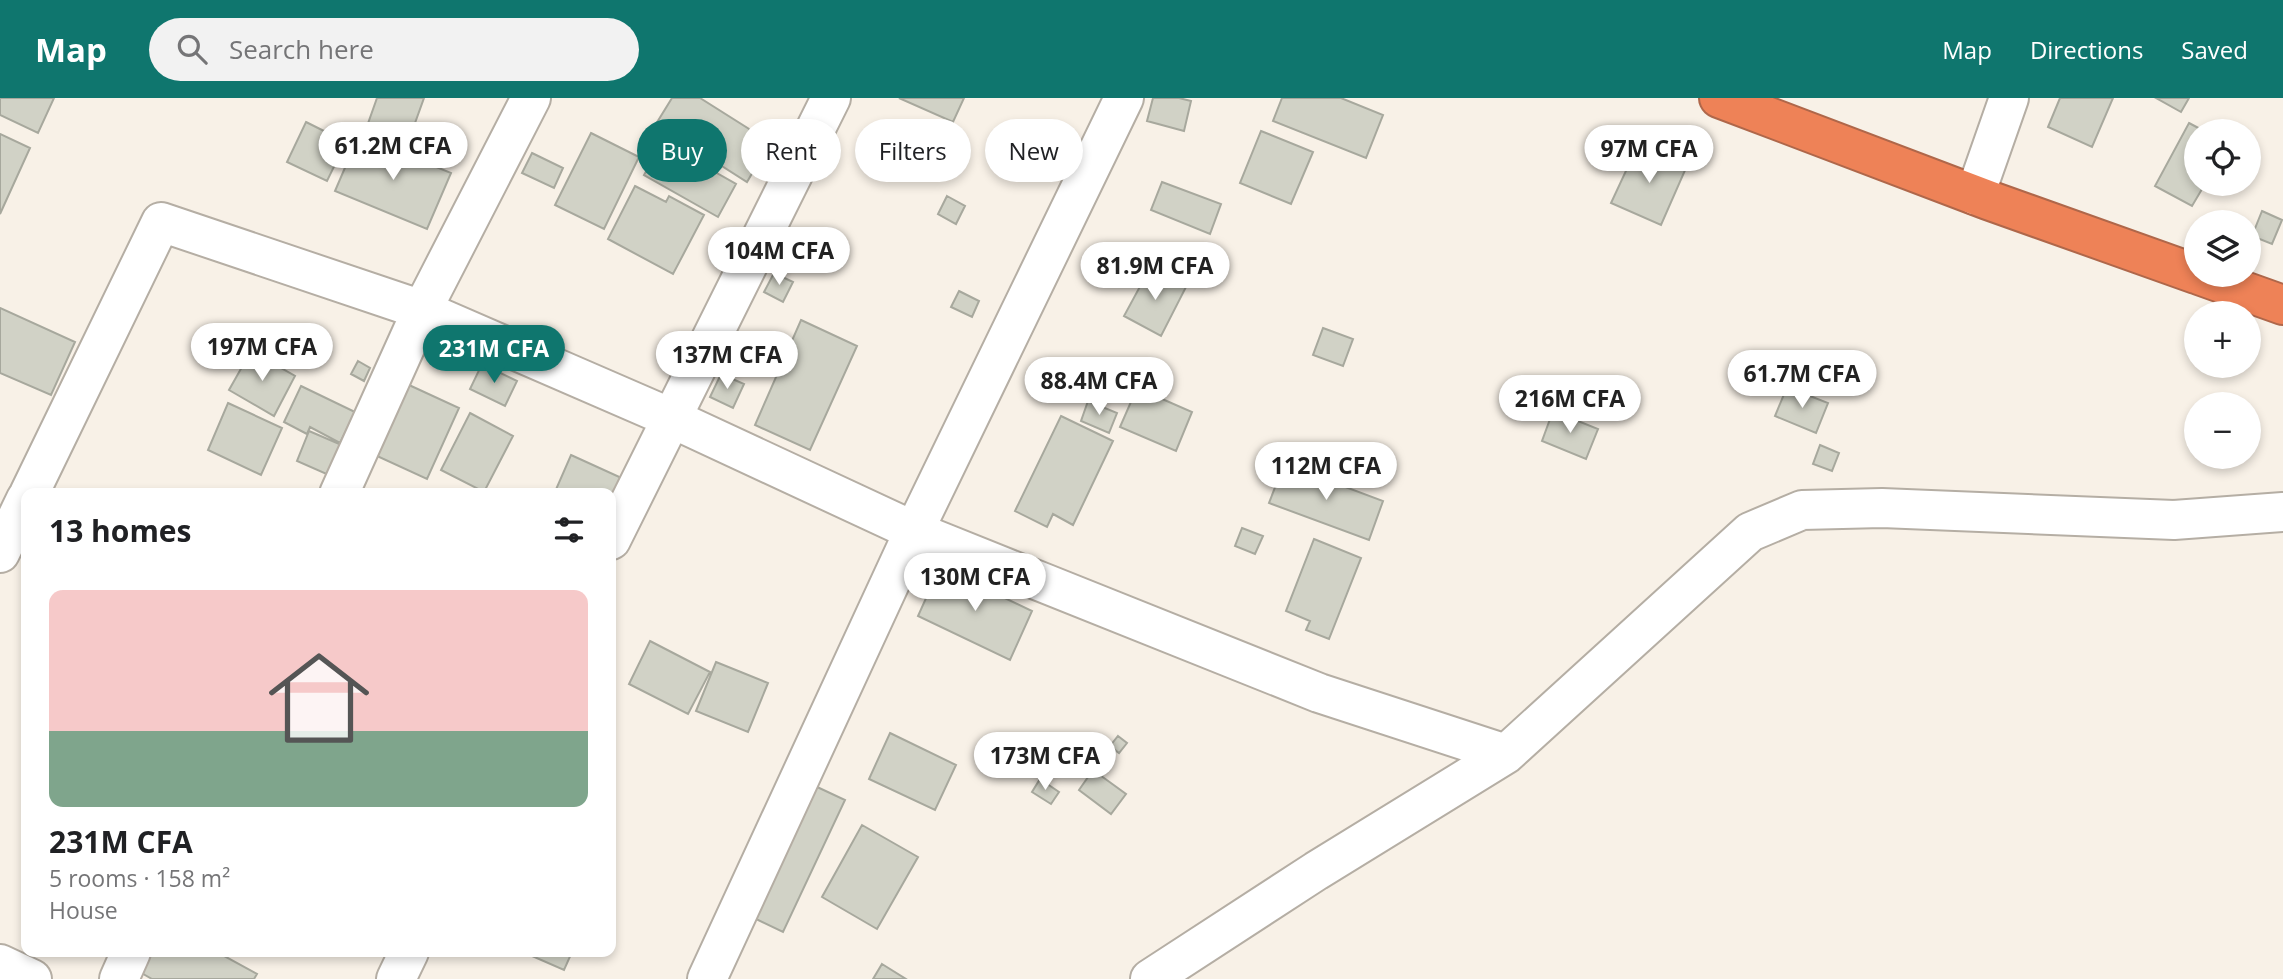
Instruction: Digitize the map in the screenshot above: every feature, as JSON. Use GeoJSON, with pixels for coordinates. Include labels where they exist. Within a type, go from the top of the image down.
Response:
{"type":"FeatureCollection","features":[{"type":"Feature","properties":{"kind":"highway"},"geometry":{"type":"LineString","coordinates":[[1719,98],[1975,195],[2184,269]]}},
{"type":"Feature","properties":{"kind":"highway"},"geometry":{"type":"LineString","coordinates":[[2234,287],[2283,305]]}},
{"type":"Feature","properties":{"kind":"street"},"geometry":{"type":"LineString","coordinates":[[342,488],[422,310],[531,98]]}},
{"type":"Feature","properties":{"kind":"street"},"geometry":{"type":"LineString","coordinates":[[616,530],[831,98]]}},
{"type":"Feature","properties":{"kind":"street"},"geometry":{"type":"LineString","coordinates":[[707,979],[914,530],[1124,98]]}},
{"type":"Feature","properties":{"kind":"street"},"geometry":{"type":"LineString","coordinates":[[1975,195],[2009,98]]}},
{"type":"Feature","properties":{"kind":"street"},"geometry":{"type":"LineString","coordinates":[[32,488],[161,222],[422,310],[671,418],[914,530],[1319,693],[1506,754]]}},
{"type":"Feature","properties":{"kind":"street"},"geometry":{"type":"LineString","coordinates":[[1150,979],[1506,754],[1750,532],[1802,510],[1882,508],[2174,520],[2283,512]]}},
{"type":"Feature","properties":{"kind":"street"},"geometry":{"type":"LineString","coordinates":[[0,553],[21,509]]}},
{"type":"Feature","properties":{"kind":"street"},"geometry":{"type":"LineString","coordinates":[[119,979],[129,957]]}},
{"type":"Feature","properties":{"kind":"street"},"geometry":{"type":"LineString","coordinates":[[396,979],[407,957]]}},
{"type":"Feature","properties":{"kind":"street"},"geometry":{"type":"LineString","coordinates":[[0,964],[32,979]]}},
{"type":"Feature","properties":{"kind":"building"},"geometry":{"type":"Polygon","coordinates":[[[0,98],[54,98],[38,133],[0,115],[0,98]]]}},
{"type":"Feature","properties":{"kind":"building"},"geometry":{"type":"Polygon","coordinates":[[[377,98],[424,98],[406,148],[365,132],[377,98]]]}},
{"type":"Feature","properties":{"kind":"building"},"geometry":{"type":"Polygon","coordinates":[[[672,98],[700,98],[741,124],[741,178],[727,169],[727,119],[659,119],[672,98]]]}},
{"type":"Feature","properties":{"kind":"building"},"geometry":{"type":"Polygon","coordinates":[[[899,98],[964,98],[954,119],[946,119],[899,98]]]}},
{"type":"Feature","properties":{"kind":"building"},"geometry":{"type":"Polygon","coordinates":[[[1153,98],[1191,101],[1184,131],[1147,121],[1153,98]]]}},
{"type":"Feature","properties":{"kind":"building"},"geometry":{"type":"Polygon","coordinates":[[[1282,98],[1341,98],[1383,115],[1366,158],[1273,121],[1282,98]]]}},
{"type":"Feature","properties":{"kind":"building"},"geometry":{"type":"Polygon","coordinates":[[[2060,98],[2113,98],[2092,147],[2048,127],[2060,98]]]}},
{"type":"Feature","properties":{"kind":"building"},"geometry":{"type":"Polygon","coordinates":[[[2156,98],[2189,98],[2181,112],[2156,98]]]}},
{"type":"Feature","properties":{"kind":"building"},"geometry":{"type":"Polygon","coordinates":[[[306,122],[346,142],[327,181],[287,162],[306,122]]]}},
{"type":"Feature","properties":{"kind":"building"},"geometry":{"type":"Polygon","coordinates":[[[1261,131],[1313,152],[1291,204],[1240,183],[1261,131]]]}},
{"type":"Feature","properties":{"kind":"building"},"geometry":{"type":"Polygon","coordinates":[[[2184,132],[2184,196],[2198,196],[2192,206],[2155,186],[2184,132]]]}},
{"type":"Feature","properties":{"kind":"building"},"geometry":{"type":"Polygon","coordinates":[[[591,133],[637,156],[637,161],[604,229],[555,205],[591,133]]]}},
{"type":"Feature","properties":{"kind":"building"},"geometry":{"type":"Polygon","coordinates":[[[0,134],[30,148],[0,214],[0,134]]]}},
{"type":"Feature","properties":{"kind":"building"},"geometry":{"type":"Polygon","coordinates":[[[359,135],[451,173],[427,229],[335,191],[359,135]]]}},
{"type":"Feature","properties":{"kind":"building"},"geometry":{"type":"Polygon","coordinates":[[[1638,145],[1686,168],[1661,225],[1611,203],[1638,145]]]}},
{"type":"Feature","properties":{"kind":"building"},"geometry":{"type":"Polygon","coordinates":[[[532,153],[563,168],[554,188],[522,173],[532,153]]]}},
{"type":"Feature","properties":{"kind":"building"},"geometry":{"type":"Polygon","coordinates":[[[727,179],[736,184],[718,217],[656,182],[727,182],[727,179]]]}},
{"type":"Feature","properties":{"kind":"building"},"geometry":{"type":"Polygon","coordinates":[[[1162,182],[1221,204],[1210,234],[1151,210],[1162,182]]]}},
{"type":"Feature","properties":{"kind":"building"},"geometry":{"type":"Polygon","coordinates":[[[635,186],[666,202],[669,196],[704,215],[673,274],[608,239],[635,186]]]}},
{"type":"Feature","properties":{"kind":"building"},"geometry":{"type":"Polygon","coordinates":[[[947,196],[965,206],[956,224],[938,214],[947,196]]]}},
{"type":"Feature","properties":{"kind":"building"},"geometry":{"type":"Polygon","coordinates":[[[2262,211],[2282,220],[2272,244],[2261,240],[2262,211]]]}},
{"type":"Feature","properties":{"kind":"building"},"geometry":{"type":"Polygon","coordinates":[[[1150,268],[1186,287],[1161,336],[1124,316],[1150,268]]]}},
{"type":"Feature","properties":{"kind":"building"},"geometry":{"type":"Polygon","coordinates":[[[774,273],[793,282],[783,302],[764,292],[774,273]]]}},
{"type":"Feature","properties":{"kind":"building"},"geometry":{"type":"Polygon","coordinates":[[[959,291],[979,301],[972,317],[951,307],[959,291]]]}},
{"type":"Feature","properties":{"kind":"building"},"geometry":{"type":"Polygon","coordinates":[[[0,308],[75,342],[51,395],[0,373],[0,308]]]}},
{"type":"Feature","properties":{"kind":"building"},"geometry":{"type":"Polygon","coordinates":[[[801,320],[857,346],[810,450],[755,425],[801,320]]]}},
{"type":"Feature","properties":{"kind":"building"},"geometry":{"type":"Polygon","coordinates":[[[1323,328],[1353,339],[1343,366],[1313,355],[1323,328]]]}},
{"type":"Feature","properties":{"kind":"building"},"geometry":{"type":"Polygon","coordinates":[[[251,351],[295,376],[274,416],[229,390],[251,351]]]}},
{"type":"Feature","properties":{"kind":"building"},"geometry":{"type":"Polygon","coordinates":[[[358,361],[370,368],[364,381],[351,374],[358,361]]]}},
{"type":"Feature","properties":{"kind":"building"},"geometry":{"type":"Polygon","coordinates":[[[482,364],[517,381],[505,406],[470,389],[482,364]]]}},
{"type":"Feature","properties":{"kind":"building"},"geometry":{"type":"Polygon","coordinates":[[[721,374],[744,384],[733,408],[710,397],[721,374]]]}},
{"type":"Feature","properties":{"kind":"building"},"geometry":{"type":"Polygon","coordinates":[[[409,385],[459,408],[427,479],[377,456],[409,385]]]}},
{"type":"Feature","properties":{"kind":"building"},"geometry":{"type":"Polygon","coordinates":[[[301,386],[355,412],[340,443],[310,427],[307,434],[284,422],[301,386]]]}},
{"type":"Feature","properties":{"kind":"building"},"geometry":{"type":"Polygon","coordinates":[[[1787,387],[1828,403],[1816,433],[1775,416],[1787,387]]]}},
{"type":"Feature","properties":{"kind":"building"},"geometry":{"type":"Polygon","coordinates":[[[1137,388],[1192,412],[1176,451],[1120,427],[1137,388]]]}},
{"type":"Feature","properties":{"kind":"building"},"geometry":{"type":"Polygon","coordinates":[[[1088,401],[1117,413],[1109,433],[1081,421],[1088,401]]]}},
{"type":"Feature","properties":{"kind":"building"},"geometry":{"type":"Polygon","coordinates":[[[228,403],[282,428],[261,475],[208,450],[228,403]]]}},
{"type":"Feature","properties":{"kind":"building"},"geometry":{"type":"Polygon","coordinates":[[[1553,411],[1598,429],[1586,459],[1542,441],[1553,411]]]}},
{"type":"Feature","properties":{"kind":"building"},"geometry":{"type":"Polygon","coordinates":[[[470,413],[513,436],[486,488],[476,488],[441,470],[470,413]]]}},
{"type":"Feature","properties":{"kind":"building"},"geometry":{"type":"Polygon","coordinates":[[[1061,416],[1113,441],[1073,525],[1053,514],[1047,527],[1015,511],[1061,416]]]}},
{"type":"Feature","properties":{"kind":"building"},"geometry":{"type":"Polygon","coordinates":[[[309,431],[344,446],[331,476],[297,461],[309,431]]]}},
{"type":"Feature","properties":{"kind":"building"},"geometry":{"type":"Polygon","coordinates":[[[1820,445],[1839,453],[1832,471],[1813,464],[1820,445]]]}},
{"type":"Feature","properties":{"kind":"building"},"geometry":{"type":"Polygon","coordinates":[[[571,455],[626,480],[616,503],[616,488],[557,488],[571,455]]]}},
{"type":"Feature","properties":{"kind":"building"},"geometry":{"type":"Polygon","coordinates":[[[1284,464],[1383,501],[1369,540],[1269,503],[1284,464]]]}},
{"type":"Feature","properties":{"kind":"building"},"geometry":{"type":"Polygon","coordinates":[[[1242,528],[1263,536],[1255,554],[1235,546],[1242,528]]]}},
{"type":"Feature","properties":{"kind":"building"},"geometry":{"type":"Polygon","coordinates":[[[1314,539],[1361,558],[1329,639],[1306,630],[1310,621],[1286,611],[1314,539]]]}},
{"type":"Feature","properties":{"kind":"building"},"geometry":{"type":"Polygon","coordinates":[[[940,567],[1032,611],[1010,660],[918,616],[940,567]]]}},
{"type":"Feature","properties":{"kind":"building"},"geometry":{"type":"Polygon","coordinates":[[[650,641],[710,672],[688,714],[629,684],[650,641]]]}},
{"type":"Feature","properties":{"kind":"building"},"geometry":{"type":"Polygon","coordinates":[[[716,662],[768,683],[748,732],[696,711],[716,662]]]}},
{"type":"Feature","properties":{"kind":"building"},"geometry":{"type":"Polygon","coordinates":[[[890,733],[956,765],[935,810],[869,779],[890,733]]]}},
{"type":"Feature","properties":{"kind":"building"},"geometry":{"type":"Polygon","coordinates":[[[1118,736],[1127,743],[1119,753],[1110,746],[1118,736]]]}},
{"type":"Feature","properties":{"kind":"building"},"geometry":{"type":"Polygon","coordinates":[[[1093,770],[1126,794],[1111,814],[1079,790],[1093,770]]]}},
{"type":"Feature","properties":{"kind":"building"},"geometry":{"type":"Polygon","coordinates":[[[1040,779],[1059,792],[1051,804],[1032,792],[1040,779]]]}},
{"type":"Feature","properties":{"kind":"building"},"geometry":{"type":"Polygon","coordinates":[[[815,786],[845,800],[783,932],[754,918],[815,786]]]}},
{"type":"Feature","properties":{"kind":"building"},"geometry":{"type":"Polygon","coordinates":[[[862,825],[918,857],[877,929],[822,897],[862,825]]]}},
{"type":"Feature","properties":{"kind":"building"},"geometry":{"type":"Polygon","coordinates":[[[146,957],[226,957],[257,974],[254,979],[152,979],[138,971],[146,957]]]}},
{"type":"Feature","properties":{"kind":"building"},"geometry":{"type":"Polygon","coordinates":[[[534,957],[570,957],[564,970],[534,957]]]}},
{"type":"Feature","properties":{"kind":"building"},"geometry":{"type":"Polygon","coordinates":[[[882,964],[906,979],[873,979],[882,964]]]}}]}
